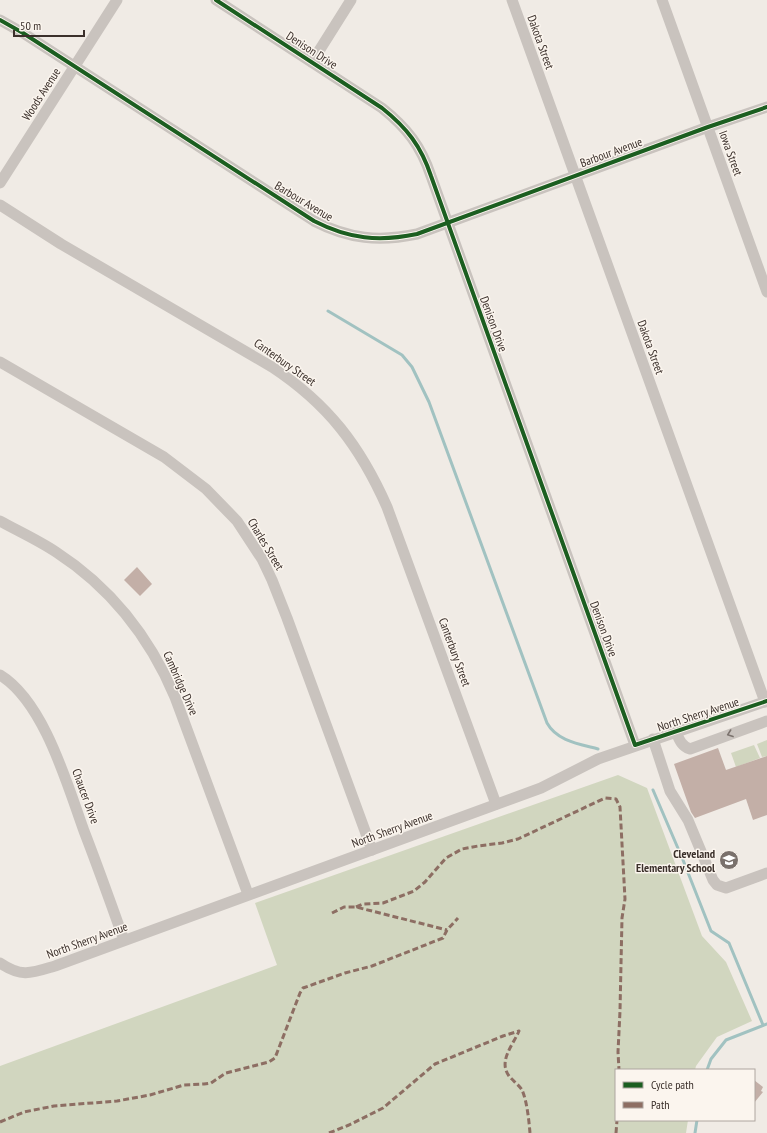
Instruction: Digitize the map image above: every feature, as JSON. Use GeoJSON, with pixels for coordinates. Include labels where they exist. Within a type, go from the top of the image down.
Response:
{"type":"FeatureCollection","features":[{"type":"Feature","properties":{"kind":"street","name":"Woods Avenue"},"geometry":{"type":"LineString","coordinates":[[0,183],[117,0]]}},
{"type":"Feature","properties":{"kind":"street","name":"Denison Drive"},"geometry":{"type":"LineString","coordinates":[[216,0],[382,108],[395,118],[419,147],[426,161],[635,745]]}},
{"type":"Feature","properties":{"kind":"street"},"geometry":{"type":"LineString","coordinates":[[312,62],[351,0]]}},
{"type":"Feature","properties":{"kind":"street","name":"Dakota Street"},"geometry":{"type":"LineString","coordinates":[[512,0],[766,702]]}},
{"type":"Feature","properties":{"kind":"street","name":"Iowa Street"},"geometry":{"type":"LineString","coordinates":[[662,0],[767,292]]}},
{"type":"Feature","properties":{"kind":"street","name":"Barbour Avenue"},"geometry":{"type":"LineString","coordinates":[[0,20],[314,221],[326,228],[350,235],[386,239],[417,234],[708,127],[767,107]]}},
{"type":"Feature","properties":{"kind":"street","name":"Canterbury Street"},"geometry":{"type":"LineString","coordinates":[[0,205],[61,244],[292,380],[325,409],[341,428],[368,467],[387,507],[496,804]]}},
{"type":"Feature","properties":{"kind":"street","name":"Charles Street"},"geometry":{"type":"LineString","coordinates":[[0,362],[164,457],[206,489],[237,521],[262,559],[288,618],[372,850]]}},
{"type":"Feature","properties":{"kind":"street","name":"Cambridge Drive"},"geometry":{"type":"LineString","coordinates":[[0,521],[55,551],[88,575],[120,608],[135,626],[154,654],[166,674],[248,894]]}},
{"type":"Feature","properties":{"kind":"street","name":"Chaucer Drive"},"geometry":{"type":"LineString","coordinates":[[0,676],[10,682],[21,693],[45,731],[65,778],[124,940]]}},
{"type":"Feature","properties":{"kind":"street","name":"North Sherry Avenue"},"geometry":{"type":"LineString","coordinates":[[0,964],[15,972],[22,973],[55,966],[248,894],[541,788],[575,771],[589,762],[635,745],[766,702]]}},
{"type":"Feature","properties":{"kind":"street"},"geometry":{"type":"LineString","coordinates":[[676,732],[682,744],[686,748],[690,749],[767,721]]}},
{"type":"Feature","properties":{"kind":"street"},"geometry":{"type":"LineString","coordinates":[[653,739],[670,791],[688,820],[713,880],[717,885],[726,888],[767,873]]}},
{"type":"Feature","properties":{"kind":"green space"},"geometry":{"type":"Polygon","coordinates":[[[767,740],[767,756],[762,757],[757,744],[767,740]]]}},
{"type":"Feature","properties":{"kind":"green space"},"geometry":{"type":"Polygon","coordinates":[[[754,745],[760,758],[736,767],[731,753],[754,745]]]}},
{"type":"Feature","properties":{"kind":"green space"},"geometry":{"type":"Polygon","coordinates":[[[618,775],[647,788],[702,936],[726,962],[752,1021],[717,1037],[695,1069],[615,1069],[615,1121],[688,1121],[686,1133],[0,1133],[0,1066],[277,965],[255,903],[618,775]]]}},
{"type":"Feature","properties":{"kind":"building"},"geometry":{"type":"Polygon","coordinates":[[[137,567],[152,584],[140,596],[124,580],[137,567]]]}},
{"type":"Feature","properties":{"kind":"building"},"geometry":{"type":"Polygon","coordinates":[[[718,748],[726,770],[767,756],[767,815],[753,820],[746,799],[695,818],[691,812],[674,764],[718,748]]]}},
{"type":"Feature","properties":{"kind":"building"},"geometry":{"type":"Polygon","coordinates":[[[755,1081],[763,1087],[761,1091],[763,1092],[755,1102],[755,1081]]]}},
{"type":"Feature","properties":{"kind":"waterway"},"geometry":{"type":"LineString","coordinates":[[328,311],[402,355],[412,367],[429,402],[547,723],[551,729],[563,738],[598,749]]}},
{"type":"Feature","properties":{"kind":"waterway"},"geometry":{"type":"LineString","coordinates":[[653,790],[711,931],[729,943],[763,1025]]}},
{"type":"Feature","properties":{"kind":"waterway"},"geometry":{"type":"LineString","coordinates":[[707,1069],[711,1059],[726,1040],[767,1024]]}},
{"type":"Feature","properties":{"kind":"waterway"},"geometry":{"type":"LineString","coordinates":[[695,1133],[697,1121]]}},
{"type":"Feature","properties":{"kind":"marked path"},"geometry":{"type":"LineString","coordinates":[[356,907],[363,904],[383,903],[414,891],[425,882],[446,858],[462,849],[518,839],[605,798],[616,799],[620,807],[625,899],[622,918],[618,1052],[619,1069]]}},
{"type":"Feature","properties":{"kind":"marked path"},"geometry":{"type":"LineString","coordinates":[[332,913],[344,907],[356,907],[447,930]]}},
{"type":"Feature","properties":{"kind":"marked path"},"geometry":{"type":"LineString","coordinates":[[0,1122],[24,1112],[54,1106],[117,1101],[150,1095],[184,1085],[211,1083],[226,1073],[269,1062],[275,1058],[303,988],[345,973],[372,966],[443,938],[447,930],[458,918]]}},
{"type":"Feature","properties":{"kind":"marked path"},"geometry":{"type":"LineString","coordinates":[[329,1133],[383,1108],[435,1064],[519,1031],[508,1053],[505,1065],[509,1076],[521,1088],[524,1095],[528,1111],[530,1133]]}},
{"type":"Feature","properties":{"kind":"marked path"},"geometry":{"type":"LineString","coordinates":[[616,1133],[617,1121]]}},
{"type":"Feature","properties":{"kind":"cycle path"},"geometry":{"type":"LineString","coordinates":[[216,0],[382,108],[406,130],[418,147],[431,176],[635,745],[767,701]]}},
{"type":"Feature","properties":{"kind":"cycle path"},"geometry":{"type":"LineString","coordinates":[[0,20],[23,33],[314,221],[340,232],[364,237],[390,238],[417,234],[708,127],[767,107]]}},
{"type":"Feature","properties":{"kind":"place","name":"Cleveland Elementary School"},"geometry":{"type":"Point","coordinates":[729,860]}}]}
